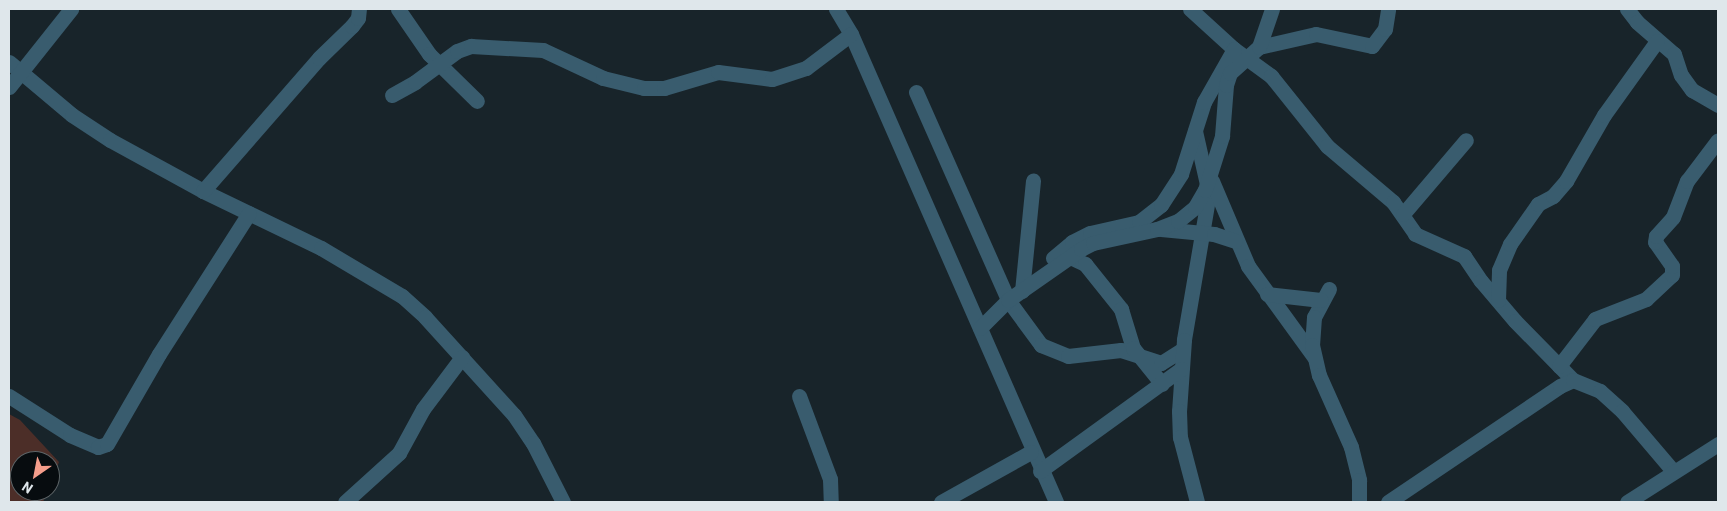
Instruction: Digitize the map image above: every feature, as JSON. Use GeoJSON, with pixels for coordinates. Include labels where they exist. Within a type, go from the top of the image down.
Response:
{"type":"FeatureCollection","features":[{"type":"Feature","properties":{"kind":"street"},"geometry":{"type":"LineString","coordinates":[[9,87],[15,67],[71,9]]}},
{"type":"Feature","properties":{"kind":"street"},"geometry":{"type":"LineString","coordinates":[[203,191],[319,58],[352,26],[358,18],[359,9]]}},
{"type":"Feature","properties":{"kind":"street"},"geometry":{"type":"LineString","coordinates":[[398,9],[418,40],[478,101]]}},
{"type":"Feature","properties":{"kind":"street"},"geometry":{"type":"LineString","coordinates":[[836,9],[851,34],[980,328],[1031,452],[1056,502]]}},
{"type":"Feature","properties":{"kind":"street"},"geometry":{"type":"LineString","coordinates":[[1190,9],[1234,49],[1276,82],[1327,146],[1393,202],[1415,234],[1464,256],[1481,281],[1559,366],[1573,380],[1600,391],[1622,411],[1673,471]]}},
{"type":"Feature","properties":{"kind":"street"},"geometry":{"type":"LineString","coordinates":[[980,328],[1008,300],[1092,244],[1157,229],[1189,213],[1200,201],[1222,136],[1226,85],[1230,73],[1259,47],[1272,9]]}},
{"type":"Feature","properties":{"kind":"street"},"geometry":{"type":"LineString","coordinates":[[1259,47],[1316,34],[1372,46],[1385,29],[1388,9]]}},
{"type":"Feature","properties":{"kind":"street"},"geometry":{"type":"LineString","coordinates":[[1627,9],[1657,41],[1674,54],[1681,75],[1692,90],[1718,106]]}},
{"type":"Feature","properties":{"kind":"street"},"geometry":{"type":"LineString","coordinates":[[392,95],[416,82],[440,63],[471,46],[543,50],[603,78],[644,88],[664,88],[718,72],[772,79],[806,68],[851,34]]}},
{"type":"Feature","properties":{"kind":"street"},"geometry":{"type":"LineString","coordinates":[[1498,300],[1499,270],[1510,244],[1538,204],[1553,196],[1566,181],[1604,115],[1657,41]]}},
{"type":"Feature","properties":{"kind":"street"},"geometry":{"type":"LineString","coordinates":[[1027,288],[1057,254],[1072,242],[1090,233],[1130,225],[1150,217],[1181,174],[1210,89],[1234,49]]}},
{"type":"Feature","properties":{"kind":"street"},"geometry":{"type":"LineString","coordinates":[[15,67],[72,114],[110,140],[203,191],[321,248],[402,296],[462,357],[523,428],[563,502]]}},
{"type":"Feature","properties":{"kind":"street"},"geometry":{"type":"LineString","coordinates":[[916,92],[1008,300],[1041,345],[1058,354],[1080,356],[1120,350],[1160,363],[1183,349]]}},
{"type":"Feature","properties":{"kind":"street"},"geometry":{"type":"LineString","coordinates":[[1195,131],[1209,178],[1235,241],[1267,294],[1315,358]]}},
{"type":"Feature","properties":{"kind":"street"},"geometry":{"type":"LineString","coordinates":[[1403,214],[1466,140]]}},
{"type":"Feature","properties":{"kind":"street"},"geometry":{"type":"LineString","coordinates":[[1559,366],[1595,318],[1646,299],[1672,275],[1672,266],[1655,242],[1656,236],[1673,217],[1687,181],[1718,140]]}},
{"type":"Feature","properties":{"kind":"street"},"geometry":{"type":"LineString","coordinates":[[1197,502],[1180,437],[1181,368],[1204,232],[1209,178]]}},
{"type":"Feature","properties":{"kind":"street"},"geometry":{"type":"LineString","coordinates":[[1027,288],[1033,181]]}},
{"type":"Feature","properties":{"kind":"street"},"geometry":{"type":"LineString","coordinates":[[9,396],[76,438],[98,447],[107,444],[159,354],[249,214]]}},
{"type":"Feature","properties":{"kind":"street"},"geometry":{"type":"LineString","coordinates":[[1157,229],[1204,232],[1235,241]]}},
{"type":"Feature","properties":{"kind":"street"},"geometry":{"type":"LineString","coordinates":[[1070,257],[1085,264],[1094,280],[1121,309],[1137,354],[1162,384]]}},
{"type":"Feature","properties":{"kind":"street"},"geometry":{"type":"LineString","coordinates":[[1267,294],[1325,295],[1314,317],[1315,358],[1326,392],[1351,447],[1359,480],[1359,502]]}},
{"type":"Feature","properties":{"kind":"street"},"geometry":{"type":"LineString","coordinates":[[345,502],[399,453],[423,409],[462,357]]}},
{"type":"Feature","properties":{"kind":"street"},"geometry":{"type":"LineString","coordinates":[[1040,471],[1162,384],[1181,368]]}},
{"type":"Feature","properties":{"kind":"street"},"geometry":{"type":"LineString","coordinates":[[1388,502],[1560,386],[1573,380]]}},
{"type":"Feature","properties":{"kind":"street"},"geometry":{"type":"LineString","coordinates":[[799,396],[830,479],[831,502]]}},
{"type":"Feature","properties":{"kind":"street"},"geometry":{"type":"LineString","coordinates":[[1627,502],[1718,444]]}},
{"type":"Feature","properties":{"kind":"street"},"geometry":{"type":"LineString","coordinates":[[941,502],[1031,452]]}},
{"type":"Feature","properties":{"kind":"shaded area"},"geometry":{"type":"Polygon","coordinates":[[[9,414],[20,420],[49,451],[10,451],[10,501],[43,501],[9,502],[9,414]]]}}]}
